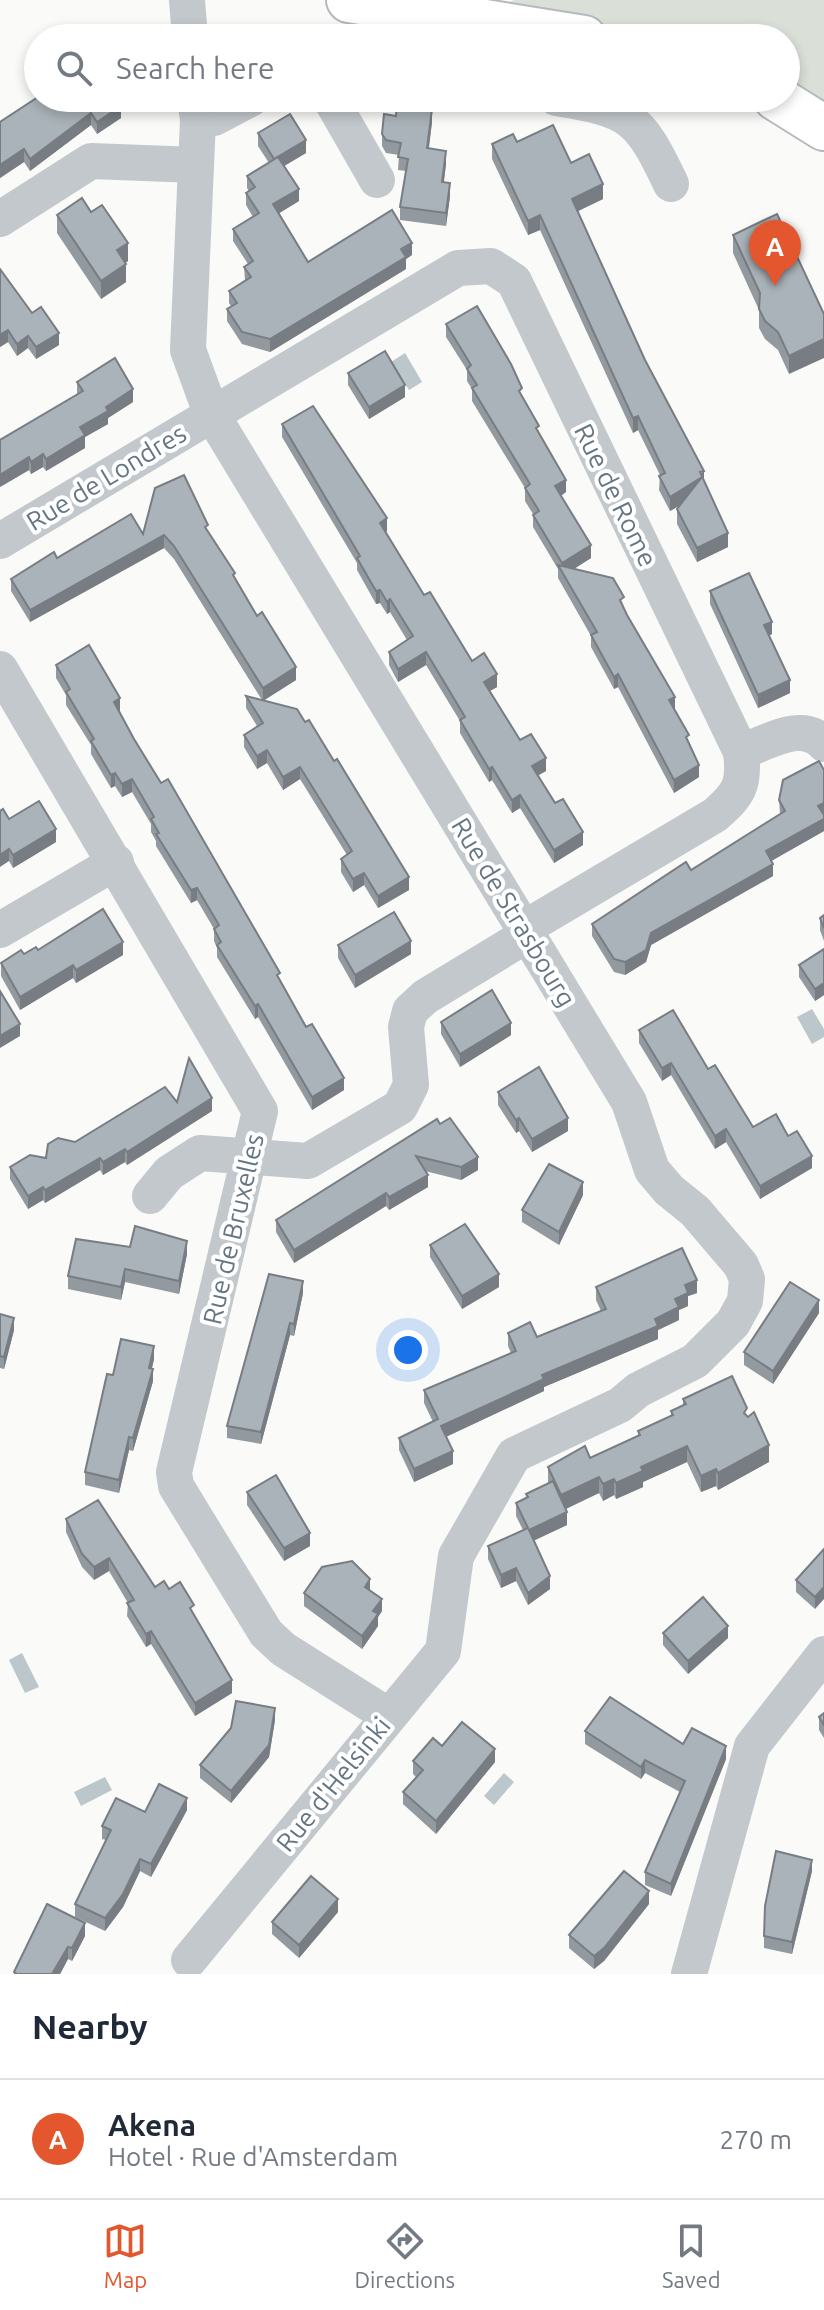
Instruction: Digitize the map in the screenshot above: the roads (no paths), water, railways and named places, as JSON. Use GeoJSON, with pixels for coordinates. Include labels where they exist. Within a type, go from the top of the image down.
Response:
{"type":"FeatureCollection","features":[{"type":"Feature","properties":{"kind":"highway"},"geometry":{"type":"LineString","coordinates":[[349,0],[497,24]]}},
{"type":"Feature","properties":{"kind":"highway"},"geometry":{"type":"LineString","coordinates":[[798,112],[824,128]]}},
{"type":"Feature","properties":{"kind":"street"},"geometry":{"type":"LineString","coordinates":[[187,0],[189,24]]}},
{"type":"Feature","properties":{"kind":"street","name":"Rue de Strasbourg"},"geometry":{"type":"LineString","coordinates":[[197,112],[188,350],[211,413],[629,1102],[652,1170],[727,1246],[741,1265],[748,1290],[733,1323],[695,1361],[638,1390],[620,1405],[514,1455],[456,1556],[448,1596]]}},
{"type":"Feature","properties":{"kind":"street"},"geometry":{"type":"LineString","coordinates":[[203,112],[214,118],[225,112]]}},
{"type":"Feature","properties":{"kind":"street"},"geometry":{"type":"LineString","coordinates":[[338,112],[377,180]]}},
{"type":"Feature","properties":{"kind":"street"},"geometry":{"type":"LineString","coordinates":[[620,112],[632,119],[651,141],[671,184]]}},
{"type":"Feature","properties":{"kind":"street"},"geometry":{"type":"LineString","coordinates":[[0,219],[91,161],[196,165]]}},
{"type":"Feature","properties":{"kind":"street","name":"Rue de Rome"},"geometry":{"type":"LineString","coordinates":[[211,413],[458,268],[491,266],[514,281],[741,752]]}},
{"type":"Feature","properties":{"kind":"street","name":"Rue de Londres"},"geometry":{"type":"LineString","coordinates":[[0,541],[211,413]]}},
{"type":"Feature","properties":{"kind":"street","name":"Rue de Bruxelles"},"geometry":{"type":"LineString","coordinates":[[0,669],[260,1111],[174,1472],[176,1486],[266,1633],[283,1649],[389,1716]]}},
{"type":"Feature","properties":{"kind":"street"},"geometry":{"type":"LineString","coordinates":[[150,1196],[169,1173],[200,1153],[308,1161],[400,1107],[409,1095],[411,1085],[406,1027],[410,1011],[425,997],[715,815],[736,797],[743,768],[741,752],[801,731],[814,734],[824,744]]}},
{"type":"Feature","properties":{"kind":"street"},"geometry":{"type":"LineString","coordinates":[[0,930],[116,862]]}},
{"type":"Feature","properties":{"kind":"street","name":"Rue d'Helsinki"},"geometry":{"type":"LineString","coordinates":[[189,1960],[443,1651],[448,1596]]}},
{"type":"Feature","properties":{"kind":"street"},"geometry":{"type":"LineString","coordinates":[[701,1968],[752,1746],[824,1654]]}},
{"type":"Feature","properties":{"kind":"place","name":"Akena"},"geometry":{"type":"Point","coordinates":[775,286]}}]}
